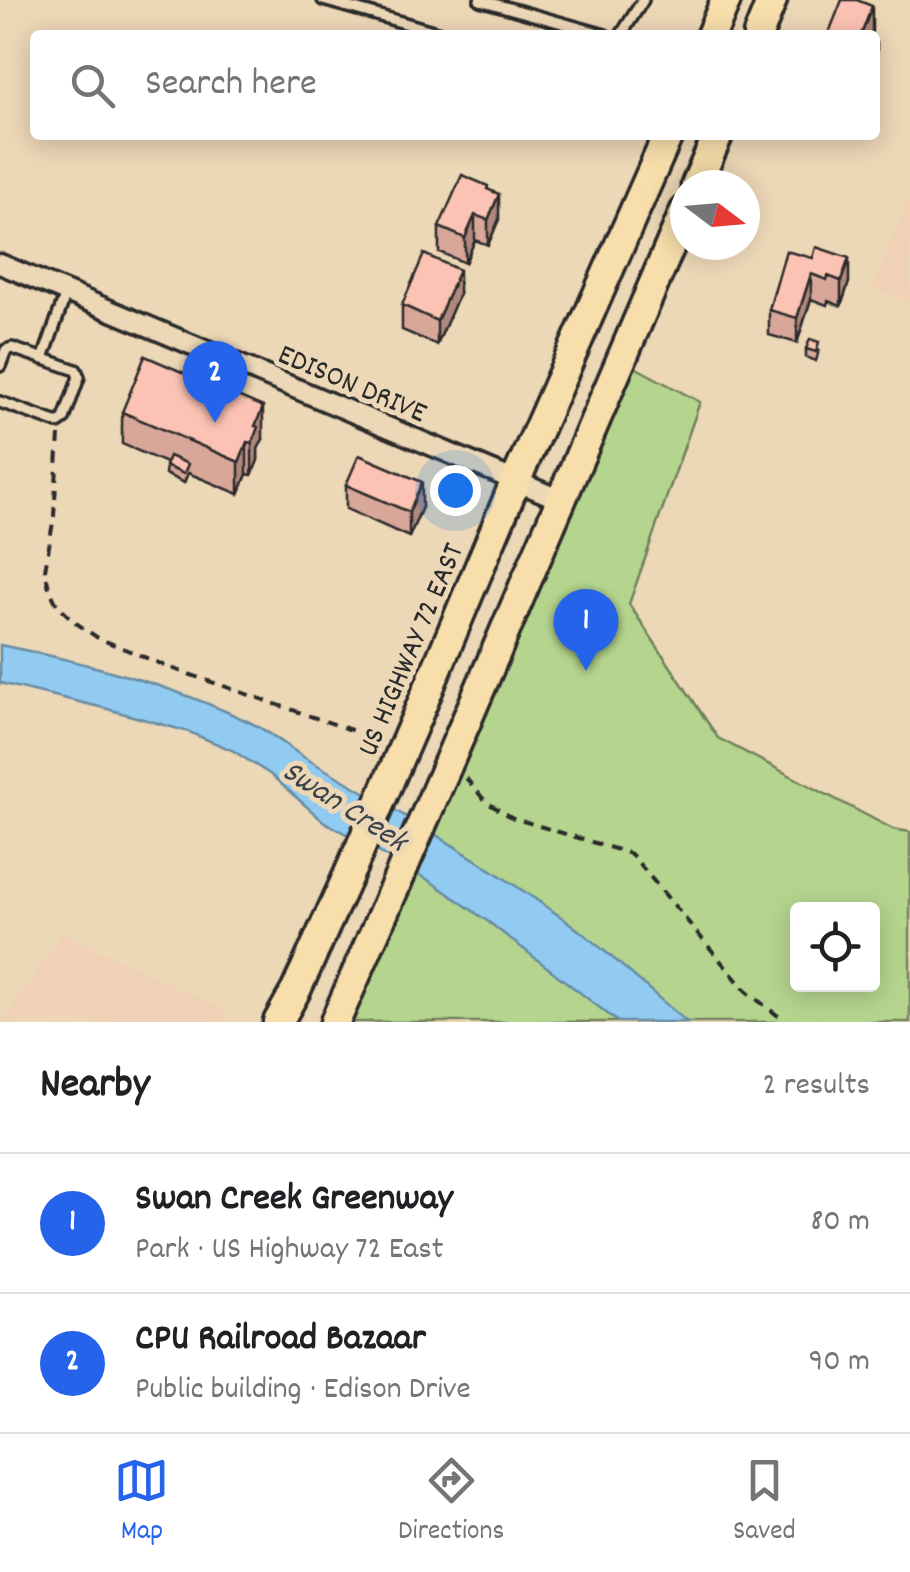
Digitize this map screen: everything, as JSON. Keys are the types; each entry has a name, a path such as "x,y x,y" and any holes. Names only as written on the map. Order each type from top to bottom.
{"highway":[{"path":"713,30 726,0"},
{"path":"760,30 772,0"},
{"name":"US HIGHWAY 72 EAST","path":"278,1022 352,868 666,140"},
{"path":"703,170 716,140"},
{"path":"336,1022 670,245"}],"street":[{"name":"EDISON DRIVE","path":"0,264 562,500"}],"lane":[{"path":"323,0 429,30"},
{"path":"480,0 587,30"},
{"path":"624,30 643,0"},
{"path":"43,359 67,290"},
{"path":"0,366 6,350 12,348 76,370 78,377 64,419 58,422 0,402"}],"path":[{"path":"58,422 54,516 46,570 49,588 58,604 76,623 98,638 171,668 393,744"},
{"path":"455,772 467,779 486,802 513,818 630,854 746,991 786,1022"}],"shaded area":[{"path":"910,197 910,302 873,287"},
{"path":"62,933 228,1012 221,1022 3,1022"}],"green space":[{"path":"631,365 700,402 629,604 718,738 893,829 910,832 910,1022 347,1022"}],"water":[{"name":"Swan Creek","path":"0,645 157,685 270,733 533,897 596,943 687,1022 618,1022 486,920 430,881 323,821 271,775 232,750 189,732 0,683"}],"building":[{"path":"842,0 872,6 863,30 830,30"},
{"path":"462,175 499,194 488,220 475,215 465,238 439,227"},
{"path":"816,247 849,258 841,281 811,274 797,318 769,310 786,251 813,258"},
{"path":"424,254 459,270 437,321 402,305"},
{"path":"810,339 819,342 816,352 806,349"},
{"path":"145,356 263,407 252,443 247,442 239,462 122,412"},
{"path":"359,455 422,482 409,512 346,485"},
{"path":"169,456 188,464 184,474 165,466"}],"place":[{"name":"CPU Railroad Bazaar","path":"215,423"},
{"name":"Swan Creek Greenway","path":"586,671"}]}
